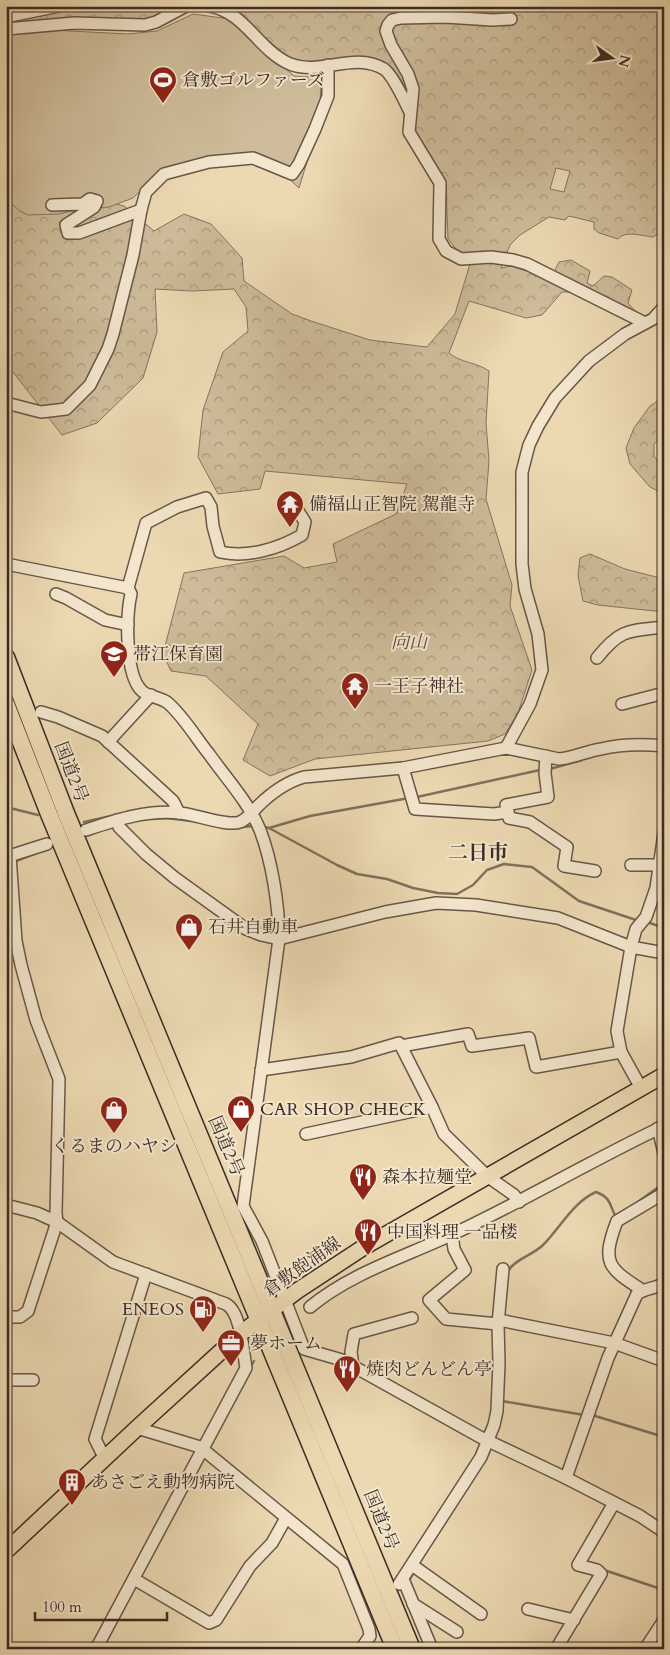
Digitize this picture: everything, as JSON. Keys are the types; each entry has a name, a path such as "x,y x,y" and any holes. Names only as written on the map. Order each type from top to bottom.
{"highway":[{"name":"国道2号","path":"6,656 66,813 279,1305 412,1649"},
{"name":"国道2号","path":"6,704 53,823 395,1649"}],"main road":[{"name":"倉敷飽浦線","path":"6,1551 240,1334 279,1305 364,1246 664,1075"}],"street":[{"path":"6,15 10,16 59,6"},
{"path":"6,28 74,23 145,25 156,22 186,6"},
{"path":"210,6 225,10 236,18 266,48 290,64 303,67 322,67 348,62 369,63 386,70 410,112"},
{"path":"511,19 401,18 392,20 388,24 386,31 391,45 408,74 413,89 409,132 440,183 440,239 446,251 461,259 491,258 513,260 527,264 645,323"},
{"path":"6,403 41,412 66,409 90,385 108,349 113,334 133,255 146,192 164,174 209,162 253,158 292,174 299,164 328,96 328,65"},
{"path":"52,205 83,204 90,199 97,201 94,207 66,226 68,233 79,233 141,210"},
{"path":"506,748 530,704 542,670 538,634 524,589 522,564 522,472 529,445 555,398 589,361 625,334 653,319 663,309"},
{"path":"298,512 305,522 302,535 292,541 269,549 233,555 220,552 213,526 211,507 206,498 176,507 146,523 128,588 131,594 128,607 129,654 132,672 141,691 168,702 251,814 260,830 277,899 279,939 243,1206 262,1241 279,1305 304,1349 353,1366 489,1441 640,1516 664,1532"},
{"path":"6,564 128,588"},
{"path":"56,594 105,620 128,625"},
{"path":"597,658 610,642 619,636 637,630 664,627"},
{"path":"622,704 664,693"},
{"path":"108,742 151,695"},
{"path":"41,712 58,717 102,736 173,802 179,813"},
{"path":"86,830 117,820 156,813 179,813 234,823 240,822 276,791 294,780 304,777 403,768 506,748 559,759 617,746 641,744 664,746"},
{"path":"546,756 545,773 548,797 506,805 509,818 530,822 567,847 564,866 595,871"},
{"path":"403,768 415,809 494,814 508,812"},
{"path":"117,820 119,826 146,854 175,878 246,929 261,935 279,939 385,912 436,903 476,905 558,918 631,947 664,953"},
{"path":"641,1088 621,1052 616,1031 636,929 646,917 660,889 658,865 664,833"},
{"path":"6,1317 20,1317 28,1311 57,1222 58,1079 36,1020 21,965 16,941 8,856 47,844"},
{"path":"631,865 658,865"},
{"path":"401,1046 468,1034 472,1046 529,1038 536,1067 621,1052"},
{"path":"261,1070 350,1057 399,1043 444,1134 487,1176 516,1199"},
{"path":"306,1134 432,1107"},
{"path":"310,1307 338,1287 362,1274 452,1235 516,1199 661,1127 664,1153"},
{"path":"642,1290 617,1274 612,1268 608,1253 617,1221 664,1193"},
{"path":"6,1205 37,1213 57,1222 113,1262 231,1306 237,1317 246,1368 205,1452 136,1581 96,1649"},
{"path":"452,1235 454,1249 465,1270 429,1300 446,1319 499,1322 614,1343 664,1361"},
{"path":"432,1649 404,1584 489,1441 497,1411 499,1322 504,1269"},
{"path":"105,1459 95,1439 146,1274"},
{"path":"566,1478 614,1343 637,1294 642,1290 656,1288 664,1283"},
{"path":"353,1366 350,1352 354,1334 412,1318"},
{"path":"6,1380 33,1380"},
{"path":"137,1428 197,1445 343,1564 370,1627 370,1636 361,1649"},
{"path":"556,1649 571,1619 600,1574 598,1571 578,1566 614,1503"},
{"path":"136,1581 209,1623 216,1620 250,1566 272,1543 286,1518"},
{"path":"415,1568 482,1614"},
{"path":"414,1604 457,1632"},
{"path":"528,1609 571,1619"},
{"path":"645,1649 664,1620"}],"green space":[{"path":"6,6 182,6 155,19 6,25 6,22 13,19 6,14"},
{"name":"向山","path":"221,6 664,6 664,232 662,231 653,237 629,234 618,239 599,233 594,229 594,222 569,216 565,220 549,217 520,235 510,245 501,268 511,266 540,275 554,272 559,262 571,260 590,271 587,283 593,286 604,276 612,277 632,290 628,303 637,313 637,317 571,292 562,292 542,315 526,318 469,301 449,353 458,359 489,371 486,423 489,461 486,499 512,585 510,606 532,670 518,713 505,734 488,741 315,759 270,776 243,760 258,724 206,676 171,671 163,654 184,573 284,556 304,568 337,562 333,544 396,514 407,484 265,471 260,489 218,494 198,457 203,410 223,352 248,331 246,307 234,289 192,291 155,289 157,332 143,378 97,423 62,435 6,363 6,196 107,202 124,206 154,231 184,214 211,224 242,258 244,281 292,314 370,340 427,347 455,314 472,257 457,250 448,239 446,185 413,131 389,69 307,62 288,57 242,18","holes":["556,168 570,171 564,192 550,189"]},
{"name":"倉敷ゴルファーズ","path":"193,14 230,19 294,76 314,77 321,84 319,123 299,188 271,162 255,155 163,168 133,198 109,207 79,209 59,214 28,215 6,199 6,34 11,35 33,29 128,34 157,31"},
{"path":"664,397 664,435 654,444 654,456 664,470 664,494 650,487 630,464 626,448 634,428 650,406"},
{"path":"590,554 625,569 664,579 664,612 598,605 583,601 578,576 580,558"}],"waterway":[{"path":"550,769 582,760"},
{"path":"417,797 540,770"},
{"path":"269,828 310,816 409,798"},
{"path":"6,807 38,815"},
{"path":"84,822 111,816"},
{"path":"152,819 166,818 192,821"},
{"path":"242,827 253,826"},
{"path":"264,827 357,874 387,879 413,888 438,893 457,894 473,885 487,870 504,864 532,867 579,901 636,920"},
{"path":"89,835 96,832"},
{"path":"16,861 37,853"},
{"path":"647,922 664,928"},
{"path":"518,1195 588,1158"},
{"path":"631,1207 664,1183"},
{"path":"508,1271 515,1263 543,1245 580,1202 588,1196 596,1192 608,1199 616,1217"},
{"path":"250,1368 254,1361"},
{"path":"502,1399 502,1401 584,1415"},
{"path":"592,1415 664,1437"},
{"path":"604,1570 664,1590"},
{"path":"408,1582 414,1572"}],"place":[{"name":"倉敷ゴルファーズ","path":"163,104"},
{"name":"備福山正智院 駕龍寺","path":"290,528"},
{"name":"帯江保育園","path":"114,678"},
{"name":"一王子神社","path":"355,710"},
{"name":"石井自動車","path":"189,951"},
{"name":"CAR SHOP CHECK","path":"241,1133"},
{"name":"くるまのハヤシ","path":"114,1134"},
{"name":"森本拉麺堂","path":"363,1201"},
{"name":"中国料理 一品楼","path":"368,1256"},
{"name":"ENEOS","path":"203,1333"},
{"name":"夢ホーム","path":"231,1367"},
{"name":"焼肉どんどん亭","path":"347,1393"},
{"name":"あさごえ動物病院","path":"72,1506"}],"district":[{"name":"二日市","path":"478,852"}]}
